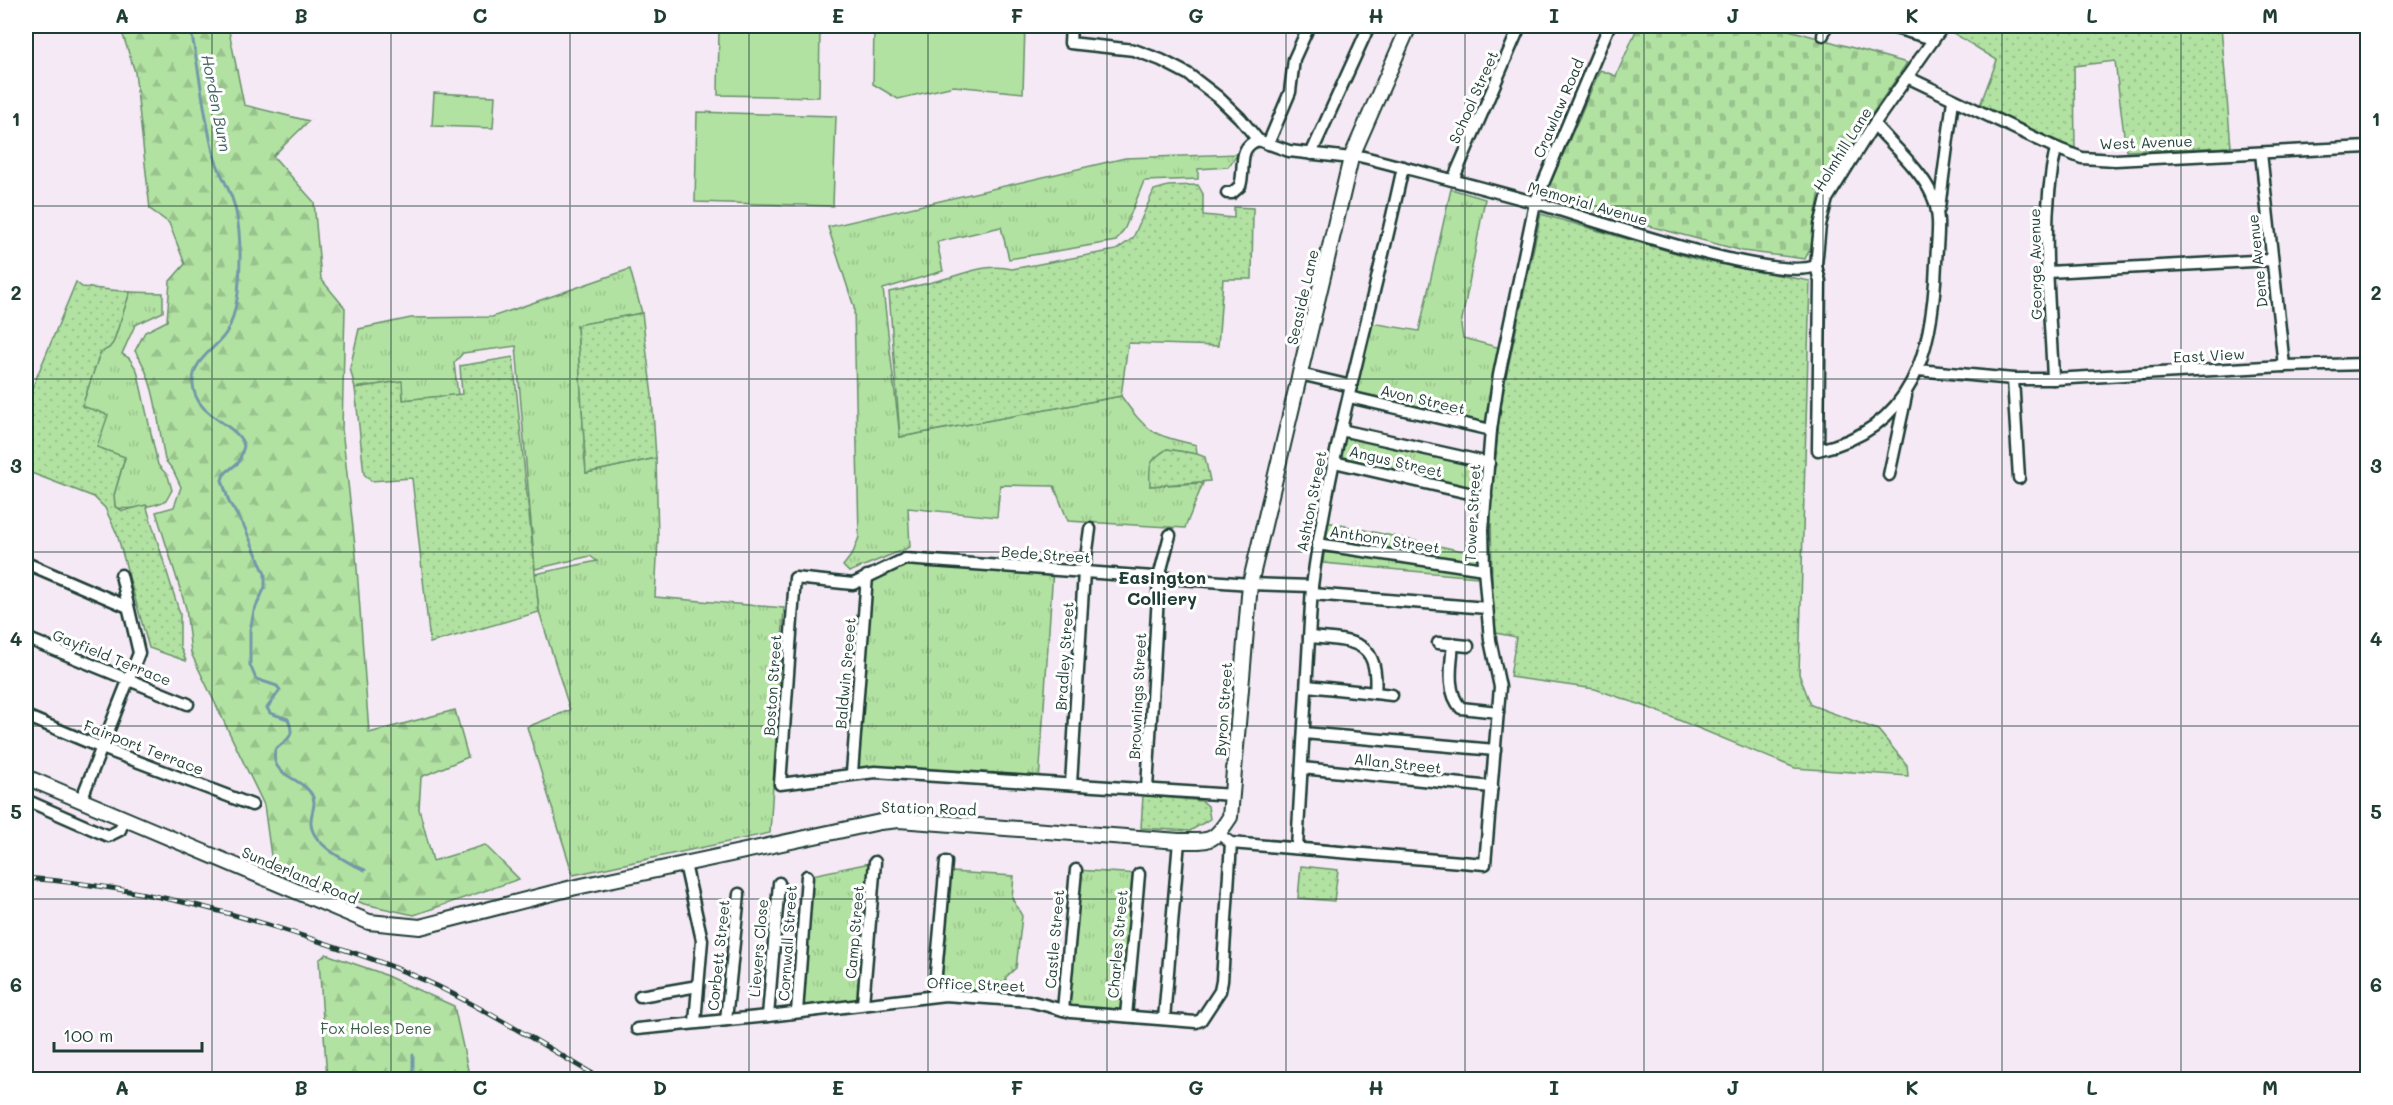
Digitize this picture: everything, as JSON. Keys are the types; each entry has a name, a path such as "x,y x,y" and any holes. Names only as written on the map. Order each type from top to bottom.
{"main road":[{"name":"Seaside Lane","path":"1250,584 1352,156 1409,26"},
{"name":"Byron Street","path":"1219,834 1230,817 1233,795 1250,584"},
{"name":"Sunderland Road","path":"26,777 369,922 420,927 572,888"},
{"name":"Station Road","path":"572,888 860,825 899,820 1179,841 1209,841 1219,834"}],"street":[{"path":"1071,26 1070,43 1134,50 1188,74 1225,104 1263,142"},
{"path":"1263,142 1290,92 1294,59 1309,26"},
{"path":"1311,154 1369,26"},
{"name":"School Street","path":"1453,180 1520,26"},
{"name":"Crawlaw Road","path":"1534,202 1609,26"},
{"path":"1888,26 1933,39"},
{"name":"Holmhill Lane","path":"1907,393 1891,413 1864,433 1843,444 1818,450 1820,281 1816,266 1820,225 1827,199 1874,124 1943,26"},
{"name":"West Avenue","path":"1907,77 2056,148 2082,158 2115,160 2367,147"},
{"path":"1889,476 1907,393 1918,370 1928,333 1936,280 1938,215 1953,100"},
{"path":"1874,124 1926,183 1933,196 1938,215"},
{"path":"1227,193 1232,193 1240,186 1244,150 1249,144 1263,142"},
{"name":"Memorial Avenue","path":"1263,142 1311,154 1352,156 1453,180 1681,246 1742,261 1805,270 1816,266"},
{"name":"George Avenue","path":"2053,379 2047,221 2051,171 2056,148"},
{"name":"Dene Avenue","path":"2262,153 2284,366"},
{"name":"Ashton Street","path":"1297,848 1312,590 1317,544 1341,430 1403,168"},
{"name":"Tower Street","path":"1297,848 1485,864 1500,687 1490,640 1483,529 1491,430 1499,375 1534,202"},
{"path":"2048,273 2272,260"},
{"name":"East View","path":"1918,370 2013,379 2053,379 2284,366 2367,364"},
{"name":"Avon Street","path":"1300,374 1350,392 1491,430"},
{"path":"2013,379 2019,477"},
{"path":"1341,430 1489,463"},
{"name":"Angus Street","path":"1334,462 1486,497"},
{"name":"Bradley Street","path":"1071,784 1084,572 1090,529"},
{"name":"Brownings Street","path":"1147,789 1159,577 1170,535"},
{"name":"Anthony Street","path":"1317,544 1484,569"},
{"name":"Bede Street","path":"794,589 795,578 853,584 905,558 1250,584 1487,608"},
{"path":"26,563 128,607"},
{"path":"81,800 139,653 121,575"},
{"name":"Baldwin Sreeet","path":"852,773 867,576"},
{"name":"Boston Street","path":"794,589 780,784 852,773"},
{"path":"1309,637 1348,640 1360,644 1369,652 1375,667 1375,693"},
{"name":"Gayfield Terrace","path":"26,638 188,704"},
{"path":"1438,643 1468,646"},
{"path":"1453,644 1450,674 1454,701 1461,708 1498,712"},
{"path":"1307,686 1392,695"},
{"name":"Fairport Terrace","path":"26,716 252,806"},
{"path":"1304,733 1495,750"},
{"name":"Allan Street","path":"1302,768 1492,787"},
{"path":"852,773 893,773 1233,795"},
{"path":"26,800 108,836 120,830 125,818"},
{"path":"1219,834 1231,843 1297,848"},
{"path":"1164,1019 1179,841"},
{"name":"Office Street","path":"637,1029 768,1016 934,995 1029,1000 1063,1010 1196,1022 1201,1020 1220,992 1231,843"},
{"path":"934,995 946,861"},
{"name":"Camp Street","path":"862,1004 875,862"},
{"path":"685,864 702,940 695,1022"},
{"name":"Castle Street","path":"1063,1010 1076,870"},
{"name":"Charles Street","path":"1126,1016 1139,874"},
{"name":"Cornwall Street","path":"796,1012 807,876"},
{"name":"Lievers Close","path":"768,1016 779,883"},
{"name":"Corbett Street","path":"726,1020 739,894"},
{"path":"640,996 698,986"}],"green space":[{"path":"120,26 233,26 229,31 244,105 309,121 273,156 314,202 321,279 345,308 342,429 356,555 369,733 455,710 468,757 421,777 419,809 433,861 485,845 519,879 414,915 364,904 272,863 264,805 191,653 186,608 156,512 174,507 181,487 165,460 152,389 135,351 145,332 167,321 170,281 185,264 169,223 150,209 135,72"},
{"path":"719,26 820,26 819,97 718,95"},
{"path":"874,26 1025,26 1023,93 954,86 898,99 873,84"},
{"path":"1638,26 1775,26 1907,63 1820,190 1811,247 1805,259 1743,251 1544,198 1600,70 1616,76"},
{"path":"1953,26 2221,26 2231,147 2126,151 2115,61 2074,66 2075,149 1980,105 1997,60 1950,31"},
{"path":"434,93 495,96 493,128 432,126"},
{"path":"697,112 836,116 833,206 695,202"},
{"path":"1238,154 1228,167 1198,169 1198,179 1144,181 1125,228 1116,241 1009,259 1001,227 937,242 943,271 883,289 900,437 1121,396 1138,418 1152,431 1196,445 1197,454 1167,449 1150,486 1203,483 1185,528 1068,521 1054,486 1000,485 997,517 908,508 910,547 849,572 843,566 853,553 859,537 854,307 828,227 1125,158"},
{"path":"1198,185 1203,194 1203,215 1234,218 1234,207 1253,208 1252,279 1223,279 1218,346 1128,343 1121,396 900,437 889,292 977,270 994,267 1012,269 1116,250 1133,238 1154,190 1168,186"},
{"path":"1451,189 1485,199 1461,325 1463,338 1504,349 1491,430 1349,397 1366,322 1419,331"},
{"path":"1541,214 1699,260 1810,281 1799,674 1811,705 1878,730 1907,765 1908,776 1795,768 1647,707 1595,689 1510,677 1516,637 1496,633 1492,596 1491,505 1501,400"},
{"path":"630,269 642,313 577,325 586,473 656,458 658,539 655,597 784,608 770,833 573,875 527,727 570,710 539,611 535,574 597,561 590,556 535,569 516,346 463,353 454,363 458,395 403,400 401,381 355,388 350,368 359,329 411,318 492,317"},
{"path":"76,282 82,287 130,292 113,343 100,353 82,406 108,415 97,447 125,457 114,495 115,507 123,511 146,505 180,614 180,646 186,661 149,648 117,534 105,508 94,497 26,471 26,403"},
{"path":"130,292 163,293 163,312 135,325 122,354 129,358 137,370 158,465 168,476 172,490 163,502 150,506 120,508 115,507 114,495 125,458 97,447 82,406 100,352 109,348 113,343"},
{"path":"642,313 652,396 656,458 586,473 577,325"},
{"path":"513,357 539,612 430,643 412,478 371,481 364,474 355,388 402,381 403,400 462,394 460,366"},
{"path":"1341,430 1489,463 1486,497 1334,462"},
{"path":"1167,449 1205,457 1210,481 1150,486 1151,464"},
{"path":"1327,522 1477,554 1477,577 1323,563"},
{"path":"905,559 1053,569 1039,782 852,773 867,576"},
{"path":"1143,795 1202,801 1208,806 1210,819 1190,831 1141,828"},
{"path":"875,862 863,1004 797,1012 807,876"},
{"path":"1301,866 1338,870 1334,901 1298,898"},
{"path":"1076,870 1139,874 1126,1016 1063,1010"},
{"path":"951,872 1014,876 1012,898 1022,916 1016,968 1006,977 1004,999 941,995"},
{"name":"Fox Holes Dene","path":"326,954 378,972 454,1006 470,1079 327,1079 319,960"}],"waterway":[{"name":"Horden Burn","path":"190,26 213,152 232,198 238,220 240,258 238,293 231,324 226,333 200,362 193,376 193,385 201,405 234,431 244,446 239,462 224,474 222,480 229,502 245,528 265,574 265,587 254,611 250,630 250,665 256,679 277,686 280,690 267,708 270,713 288,719 291,734 275,750 275,759 286,775 305,787 313,796 311,819 313,831 332,852 365,870"},
{"name":"Horden Burn","path":"413,1055 413,1080"}],"railway":[{"path":"26,878 98,886 205,907 358,954 437,986 603,1080"}],"district":[{"name":"Easington Colliery","path":"1162,587"}]}
